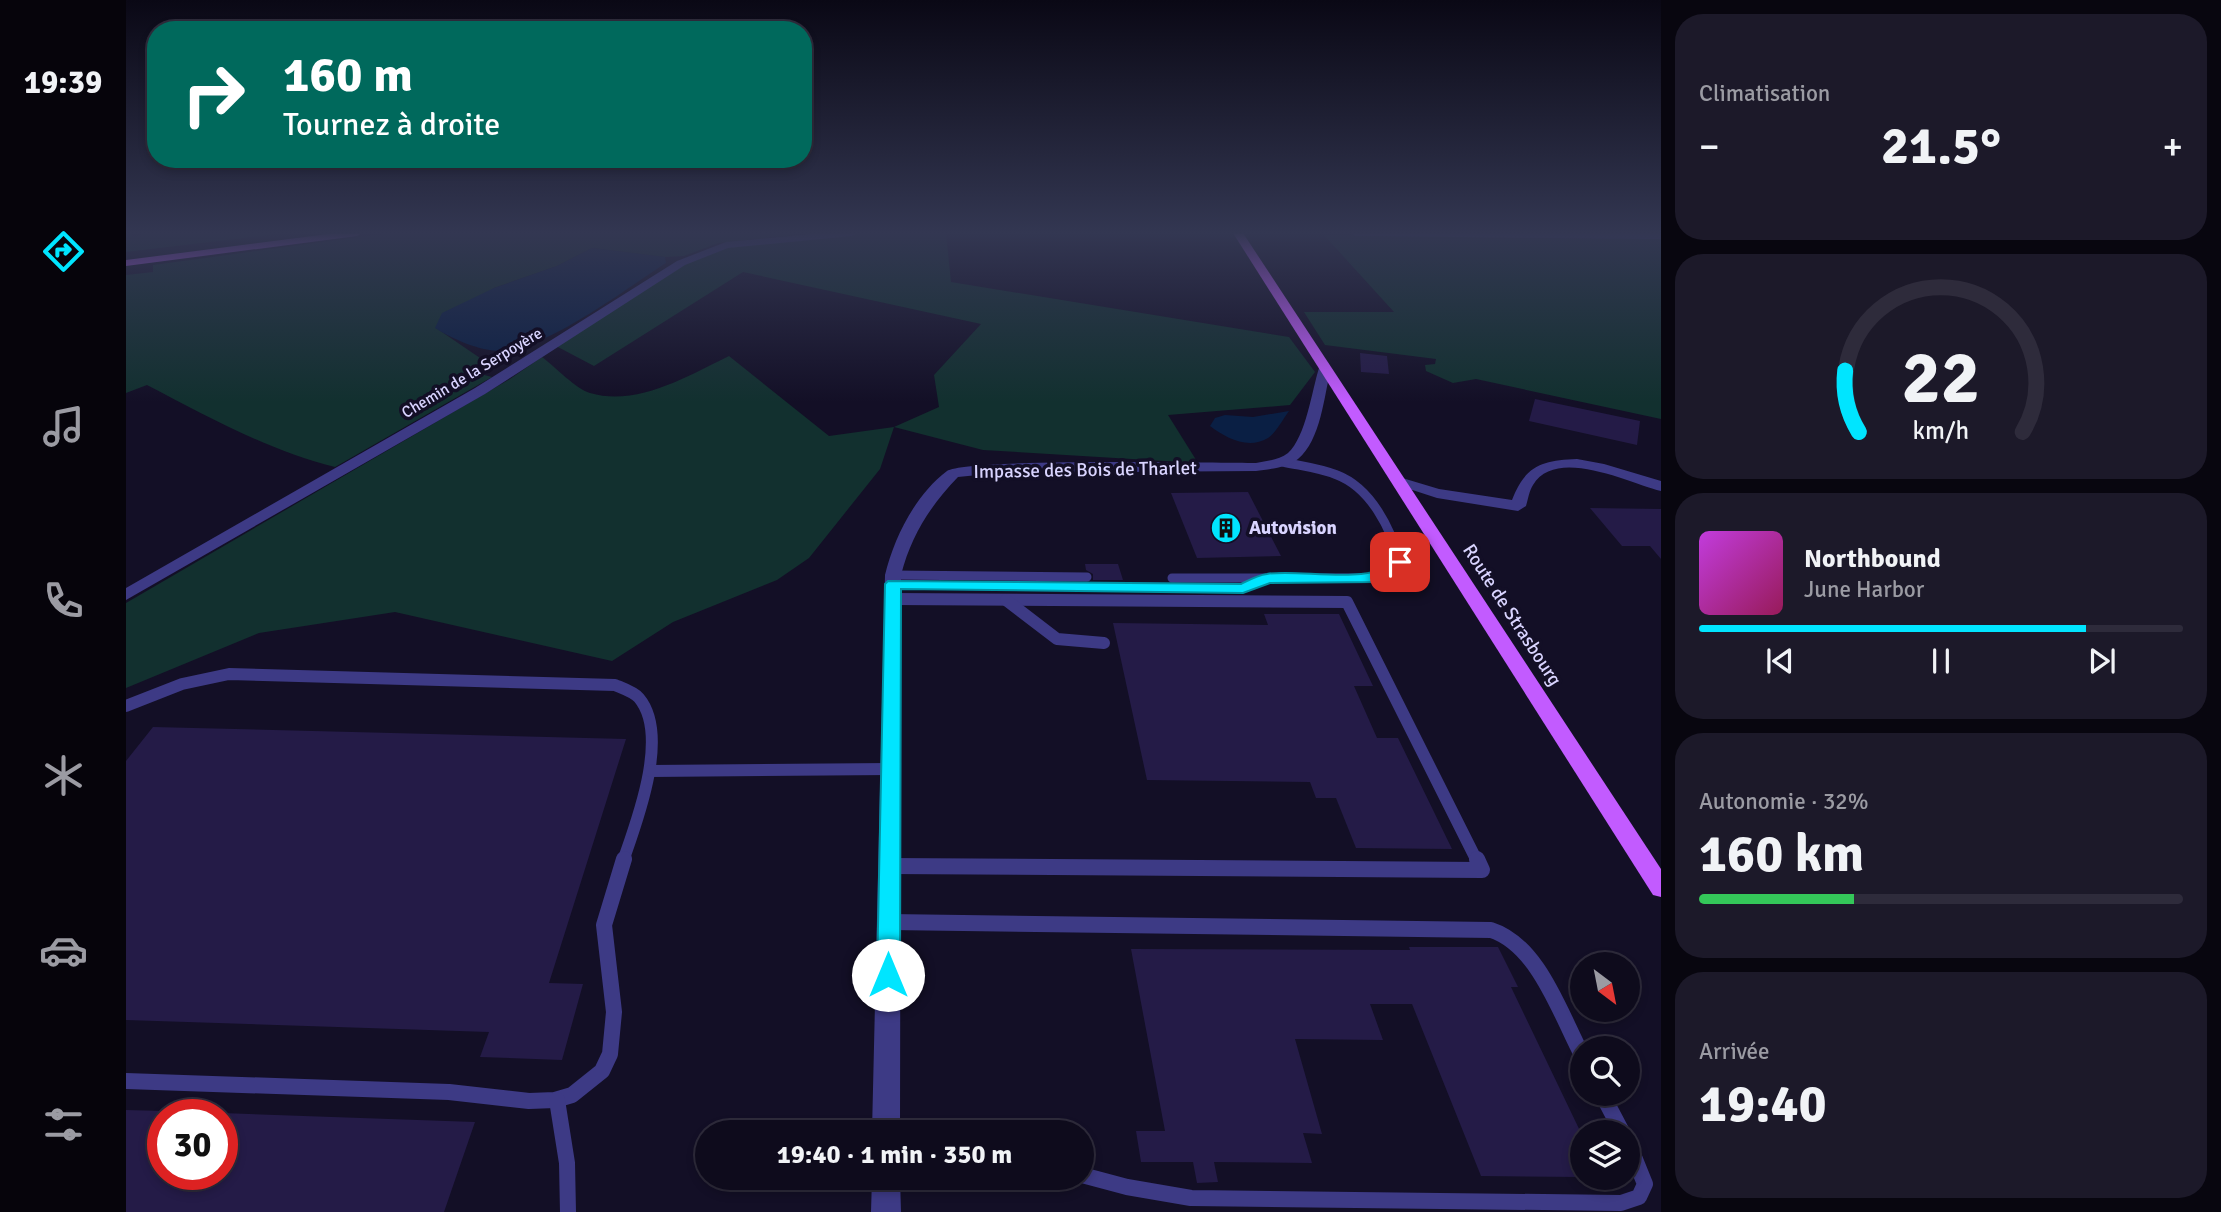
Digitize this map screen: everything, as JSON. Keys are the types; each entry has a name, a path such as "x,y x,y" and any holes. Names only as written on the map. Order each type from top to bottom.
{"main road":[{"name":"Route de Strasbourg","path":"1274,290 1661,888"}],"street":[{"name":"Chemin de la Serpoyère","path":"126,595 480,391 639,290"},
{"path":"1283,462 1293,455 1304,440 1325,368"},
{"name":"Impasse des Bois de Tharlet","path":"886,1120 893,586 898,551 914,518 954,473 998,469 1256,467 1283,462"},
{"path":"1399,481 1437,493 1518,506 1521,489 1527,481 1543,468 1562,462 1589,465 1661,486"},
{"path":"886,1190 886,1212"}],"lane":[{"path":"1172,578 1374,578 1396,569 1400,562 1391,536 1362,488 1334,473 1283,462"},
{"path":"893,586 1087,577"},
{"path":"893,586 1243,588 1268,578"},
{"path":"889,866 1482,870 1347,602 1006,600 893,586"},
{"path":"1006,600 1057,639 1104,643"},
{"path":"126,706 182,684 229,674 615,685 636,693 645,705 653,740 650,771 604,926 613,988 614,1041 604,1067 591,1084 557,1100 511,1098 471,1092 126,1081"},
{"path":"650,771 891,769"},
{"path":"889,922 1491,930 1507,934 1531,957 1572,1036"},
{"path":"557,1100 567,1163 568,1212"},
{"path":"1094,1178 1191,1198 1621,1203 1639,1197 1645,1184 1640,1167"}],"green space":[{"path":"126,290 492,290 436,328 483,360 469,371 492,377 335,467 262,442 147,385 126,393"},
{"path":"644,290 715,290 594,366 556,346"},
{"path":"823,290 997,290 1289,337 1315,372 1290,405 1168,415 1198,463 983,450 894,427 939,407 934,375 981,324"},
{"path":"1374,290 1661,290 1661,419 1476,379 1453,383 1426,371 1425,365 1435,364 1436,359 1325,345 1304,312 1394,312"},
{"path":"729,356 829,436 894,427 880,469 809,558 777,580 673,622 612,661 395,612 259,633 126,688 126,603 510,379 542,357 584,391 608,396 626,396 662,387"}],"water":[{"path":"491,290 626,290 563,329 519,348 501,351 475,347 435,328 442,313"},
{"path":"1289,411 1274,433 1253,443 1238,441 1210,426 1215,418 1225,415 1253,417"}],"building":[{"path":"1360,353 1387,356 1389,374 1361,372"},
{"path":"1535,399 1640,421 1637,445 1529,421"},
{"name":"Autovision","path":"1248,492 1281,556 1197,558 1171,493"},
{"path":"1590,508 1661,509 1661,559 1650,546 1622,546"},
{"path":"1085,564 1118,564 1123,580 1093,580 1093,574 1086,570"},
{"path":"1264,614 1339,614 1373,686 1354,686 1377,738 1398,738 1452,849 1356,848 1336,798 1316,798 1310,782 1147,780 1113,623 1268,625"},
{"path":"153,727 626,739 549,983 583,984 562,1060 480,1057 489,1032 126,1020 126,761"},
{"path":"1409,947 1498,947 1518,987 1511,987 1575,1120 1570,1120 1570,1177 1481,1176 1412,1004 1370,1004 1383,1040 1295,1039 1322,1134 1303,1133 1312,1163 1214,1162 1218,1182 1197,1183 1193,1162 1141,1162 1136,1131 1165,1131 1131,949 1410,950"},
{"path":"126,1110 147,1111 147,1190 238,1190 238,1114 475,1122 444,1212 126,1212"}],"place":[{"name":"Autovision","path":"1226,528"}],"route":[{"path":"888,975 893,584 1243,588 1268,578 1374,578 1388,574 1396,569 1400,562"}]}
